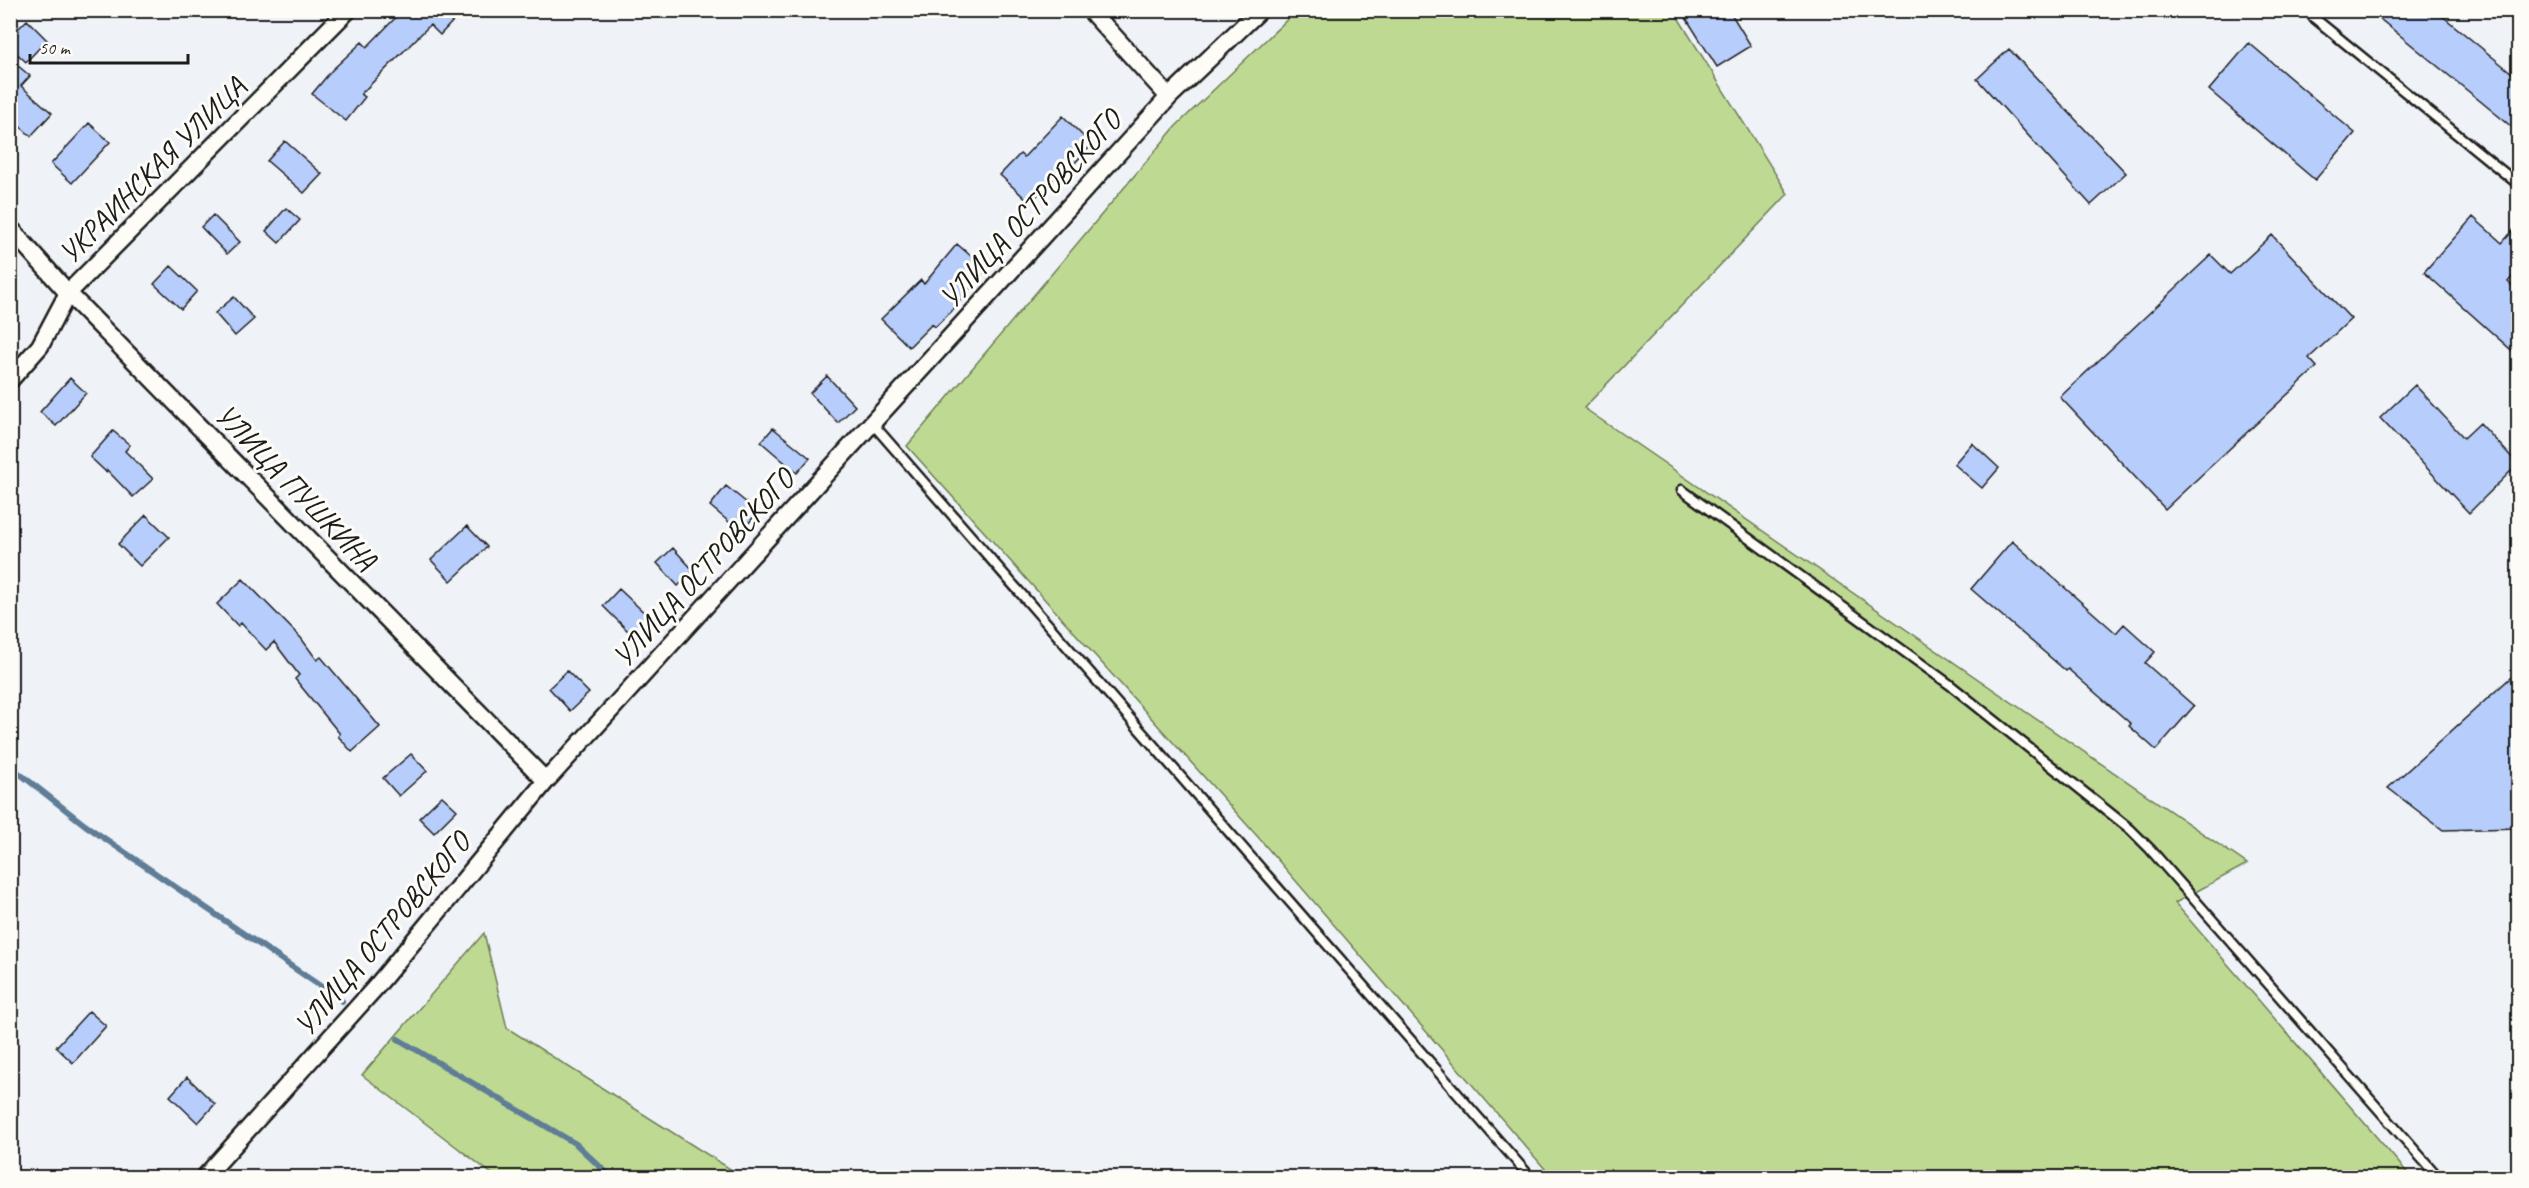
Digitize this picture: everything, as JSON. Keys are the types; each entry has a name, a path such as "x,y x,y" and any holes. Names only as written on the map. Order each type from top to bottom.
{"street":[{"name":"УКРАИНСКАЯ УЛИЦА","path":"10,380 40,346 68,293 348,10"},
{"path":"1090,10 1169,97"},
{"name":"УЛИЦА ОСТРОВСКОГО","path":"204,1178 375,988 546,781 1169,97 1260,10"},
{"name":"УЛИЦА ПУШКИНА","path":"10,228 68,293 546,781"}],"lane":[{"path":"2313,17 2518,184"},
{"path":"872,423 1531,1178"},
{"path":"1682,490 1949,684 2130,830 2162,863 2439,1178"}],"green space":[{"path":"1296,11 1674,11 1788,194 1584,408 2247,864 2175,903 2411,1177 1552,1177 1258,837 907,446 1176,126"},
{"path":"484,933 507,1028 743,1177 496,1177 362,1075"}],"building":[{"path":"403,10 445,10 454,20 440,35 430,25 361,94 365,97 346,121 312,94 332,70 362,42 367,47"},
{"path":"1681,10 1729,10 1751,46 1717,67"},
{"path":"2369,10 2435,10 2518,78 2518,132"},
{"path":"27,20 47,40 26,62 10,47 10,37"},
{"path":"2249,43 2355,133 2315,180 2209,90"},
{"path":"2009,49 2126,173 2091,205 1977,79"},
{"path":"10,59 30,76 21,86 52,113 31,136 10,118"},
{"path":"1063,116 1092,145 1067,171 1064,168 1030,203 1000,175 1020,154 1024,157"},
{"path":"89,123 110,142 72,183 51,164"},
{"path":"285,141 322,174 304,193 267,161"},
{"path":"286,208 300,220 279,243 266,231"},
{"path":"213,215 240,242 227,254 201,227"},
{"path":"2473,217 2502,243 2518,225 2518,270 2508,282 2518,291 2518,356 2424,272"},
{"path":"2272,235 2351,319 2309,358 2317,367 2165,509 2060,397 2211,255 2230,274"},
{"path":"957,244 986,269 951,312 935,327 932,324 909,347 881,319 921,280 924,284"},
{"path":"171,266 197,291 181,309 154,284"},
{"path":"234,297 254,319 235,336 215,313"},
{"path":"827,376 855,406 838,423 810,393"},
{"path":"70,378 86,393 56,426 40,412"},
{"path":"2415,385 2464,438 2480,423 2518,464 2469,513 2380,418"},
{"path":"773,428 810,458 797,473 761,442"},
{"path":"113,431 130,445 125,451 153,479 133,497 107,470 106,472 90,457"},
{"path":"1972,443 1999,468 1982,488 1954,464"},
{"path":"726,486 758,512 741,532 710,506"},
{"path":"146,515 169,537 140,566 118,544"},
{"path":"467,526 487,547 451,581 431,560"},
{"path":"2012,541 2116,633 2124,624 2155,652 2145,663 2194,706 2156,750 2129,726 2131,724 2068,669 2066,671 1971,589"},
{"path":"673,548 694,571 678,586 657,563"},
{"path":"243,579 301,638 317,660 321,657 380,727 352,752 295,679 299,675 274,642 266,650 241,623 238,626 217,604"},
{"path":"619,589 650,618 633,636 603,606"},
{"path":"567,671 589,693 570,711 549,688"},
{"path":"2518,671 2518,828 2443,830 2388,788"},
{"path":"411,754 427,771 399,796 383,778"},
{"path":"442,796 457,810 434,833 419,818"},
{"path":"89,1011 106,1026 73,1063 56,1047"},
{"path":"187,1077 215,1104 198,1123 170,1096"}],"waterway":[{"path":"10,766 85,825 342,1001"},
{"path":"398,1039 576,1144 612,1178"}]}
